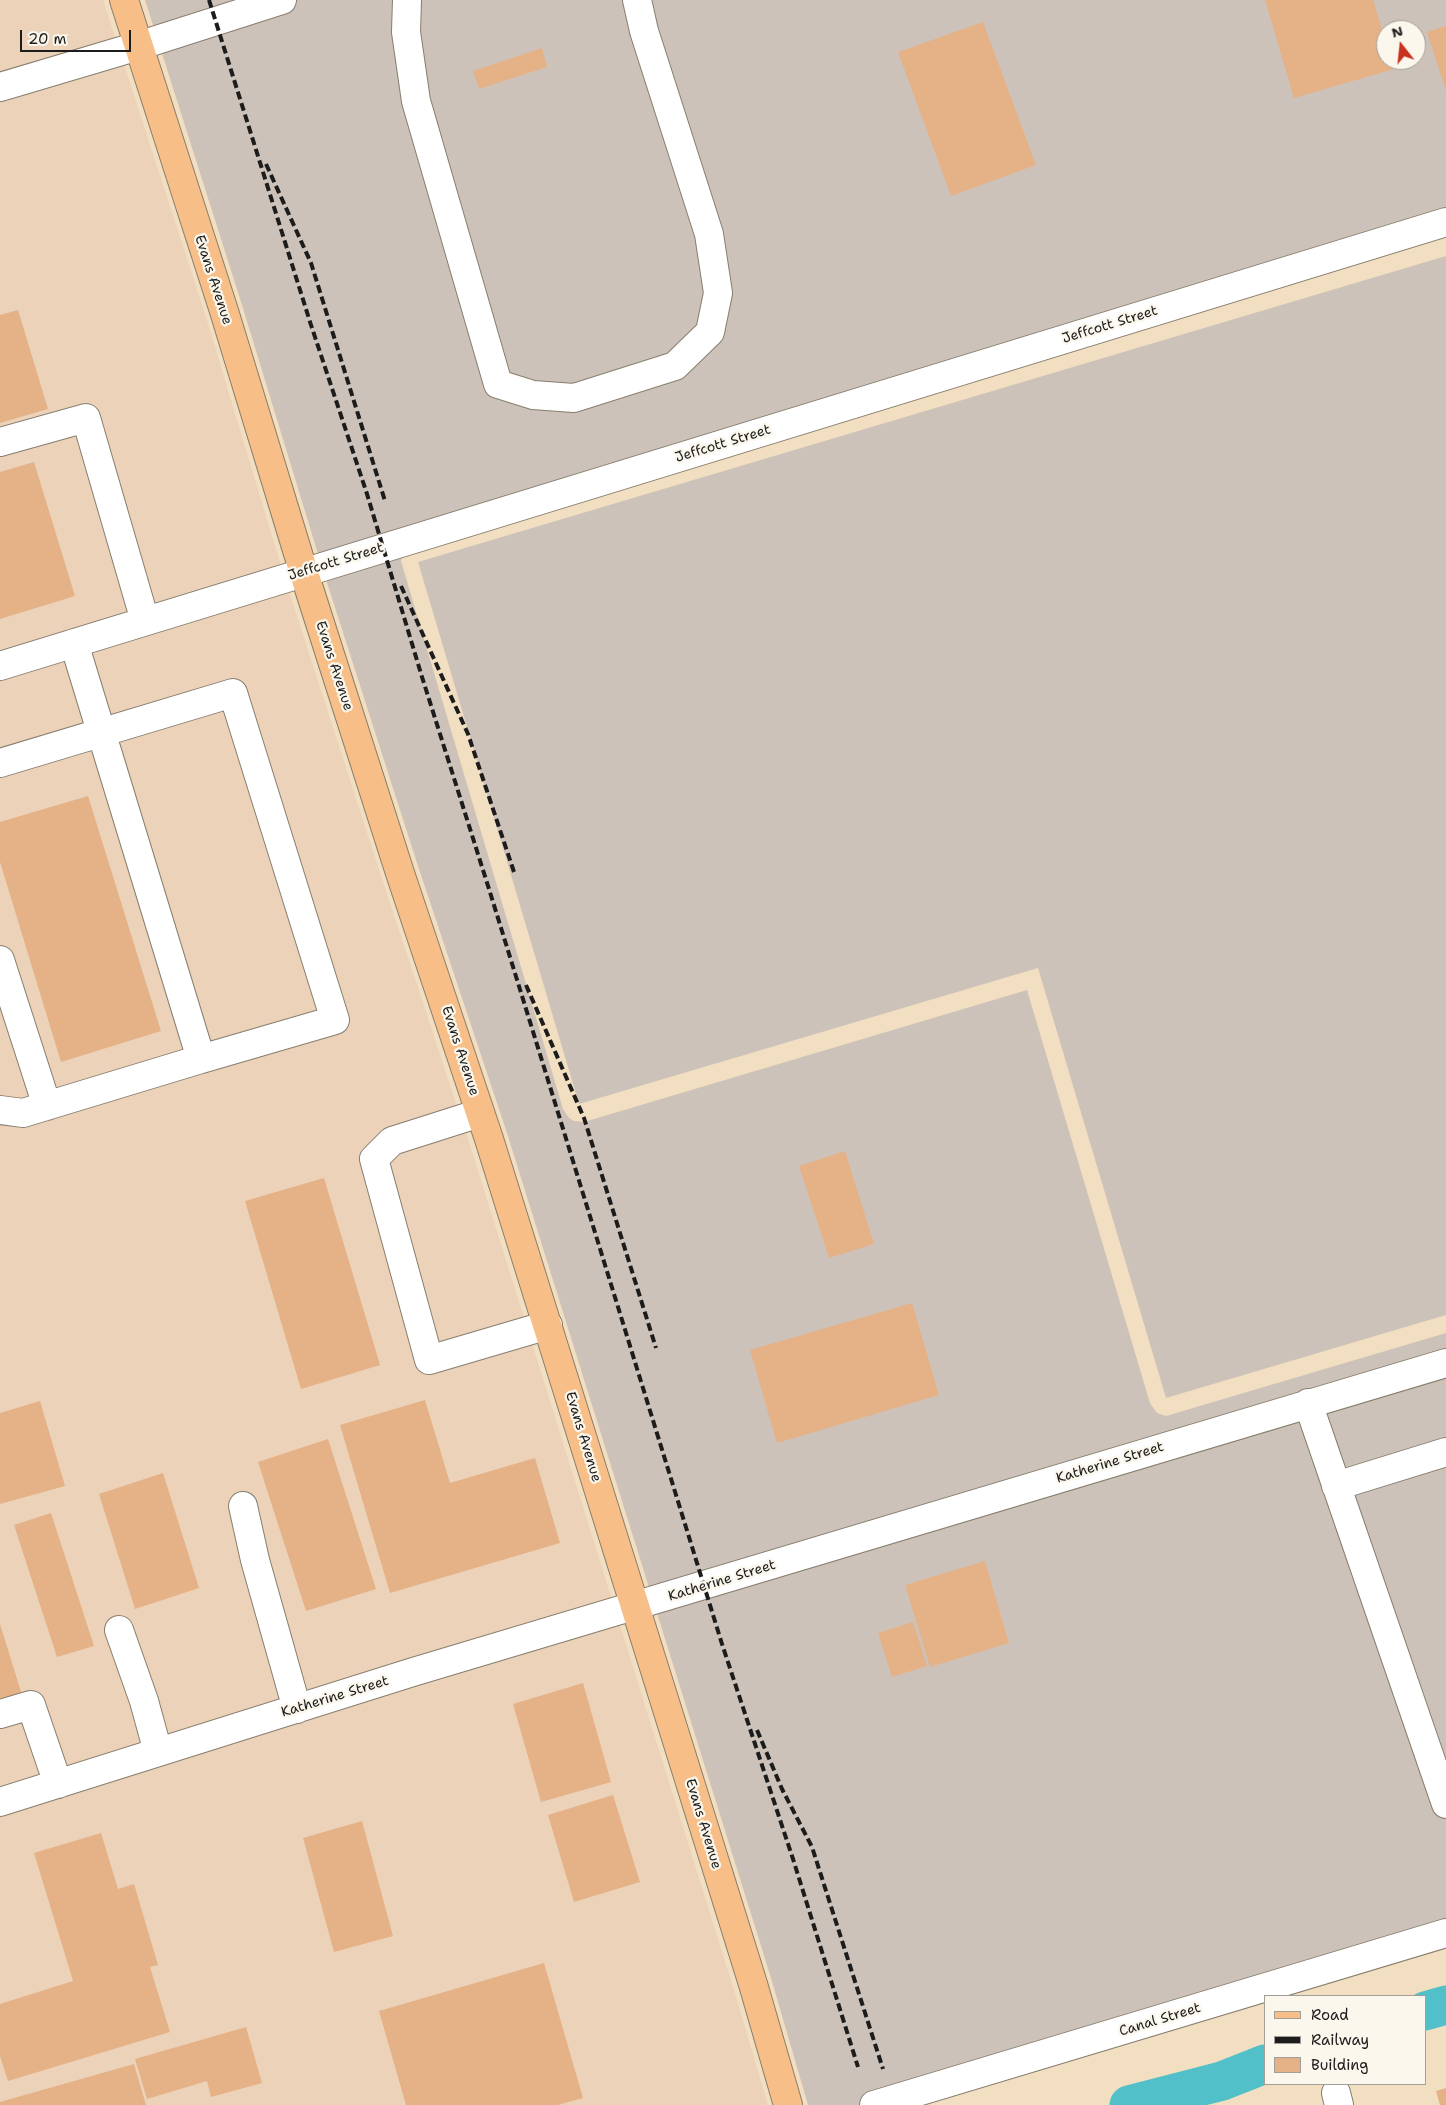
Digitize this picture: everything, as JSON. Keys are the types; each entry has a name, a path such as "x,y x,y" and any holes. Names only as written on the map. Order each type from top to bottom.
{"main road":[{"name":"Evans Avenue","path":"124,0 224,311 304,573 548,1325 750,1975 788,2105"}],"street":[{"path":"0,87 138,46 282,0"},
{"path":"407,0 406,32 416,101 498,384 533,395 574,398 675,366 710,332 718,293 709,234 644,31 637,0"},
{"name":"Jeffcott Street","path":"0,666 1446,222"},
{"path":"0,442 86,418 145,621"},
{"path":"74,643 201,1059"},
{"path":"0,763 233,693 335,1020 23,1113 0,1110"},
{"path":"0,960 47,1106"},
{"path":"480,1114 392,1141 374,1159 429,1360 548,1325"},
{"name":"Katherine Street","path":"0,1802 297,1709 1446,1363"},
{"path":"1308,1403 1446,1804"},
{"path":"1336,1486 1446,1452"},
{"path":"242,1506 255,1560 297,1709"},
{"path":"119,1630 144,1700 158,1752"},
{"path":"0,1714 31,1704 58,1784"},
{"name":"Canal Street","path":"874,2105 1446,1932"}],"shaded area":[{"path":"0,0 103,0 206,317 285,579 470,1145 734,1990 768,2105 0,2105"},
{"path":"145,0 1446,0 1446,237 413,544 404,551 401,561 563,1109 569,1118 574,1121 584,1122 1027,990 1150,1403 1157,1413 1166,1416 1446,1333 1446,1936 897,2105 808,2105 771,1978 507,1133 418,866 322,567 242,305"},
{"path":"1446,256 1446,1315 1166,1398 1038,968 579,1104 418,562"}],"building":[{"path":"1265,0 1373,0 1379,20 1376,20 1376,70 1391,70 1294,98"},
{"path":"983,22 1036,165 951,196 898,52"},
{"path":"1446,26 1446,91 1427,32"},
{"path":"542,48 547,67 479,89 473,71"},
{"path":"18,310 48,409 0,423 0,315"},
{"path":"34,462 75,596 0,619 0,472"},
{"path":"88,796 161,1031 61,1062 0,862 0,822"},
{"path":"845,1151 874,1244 829,1258 799,1166"},
{"path":"324,1178 380,1365 301,1389 245,1201"},
{"path":"912,1303 939,1395 777,1443 750,1350"},
{"path":"425,1400 450,1483 535,1458 560,1543 390,1593 340,1425"},
{"path":"40,1401 65,1486 0,1504 0,1413"},
{"path":"328,1439 376,1589 306,1611 258,1462"},
{"path":"163,1473 199,1588 135,1609 99,1494"},
{"path":"51,1513 94,1646 57,1657 14,1525"},
{"path":"985,1561 1009,1643 930,1667 905,1585"},
{"path":"913,1622 927,1666 892,1677 878,1633"},
{"path":"0,1624 22,1695 0,1701"},
{"path":"583,1683 611,1782 541,1802 513,1704"},
{"path":"613,1795 640,1882 574,1902 548,1815"},
{"path":"362,1821 393,1936 334,1952 303,1838"},
{"path":"101,1833 118,1889 134,1884 158,1965 150,1967 170,2032 8,2081 0,2056 0,2004 73,1981 34,1853"},
{"path":"544,1963 583,2098 558,2105 406,2105 379,2011"},
{"path":"246,2027 262,2083 211,2097 207,2081 147,2099 135,2059"},
{"path":"134,2064 146,2105 0,2105 0,2102"},
{"path":"1446,2088 1446,2105 1440,2105 1436,2091"}],"waterway":[{"path":"1426,2011 1446,2005"},
{"path":"1129,2105 1222,2081 1264,2064"}],"railway":[{"path":"209,0 311,325 367,494 722,1644 793,1859 858,2067"},
{"path":"266,164 311,263 385,501"},
{"path":"401,586 468,734 514,872"},
{"path":"526,985 584,1118 656,1348"},
{"path":"757,1730 782,1789 812,1847 883,2069"}]}
